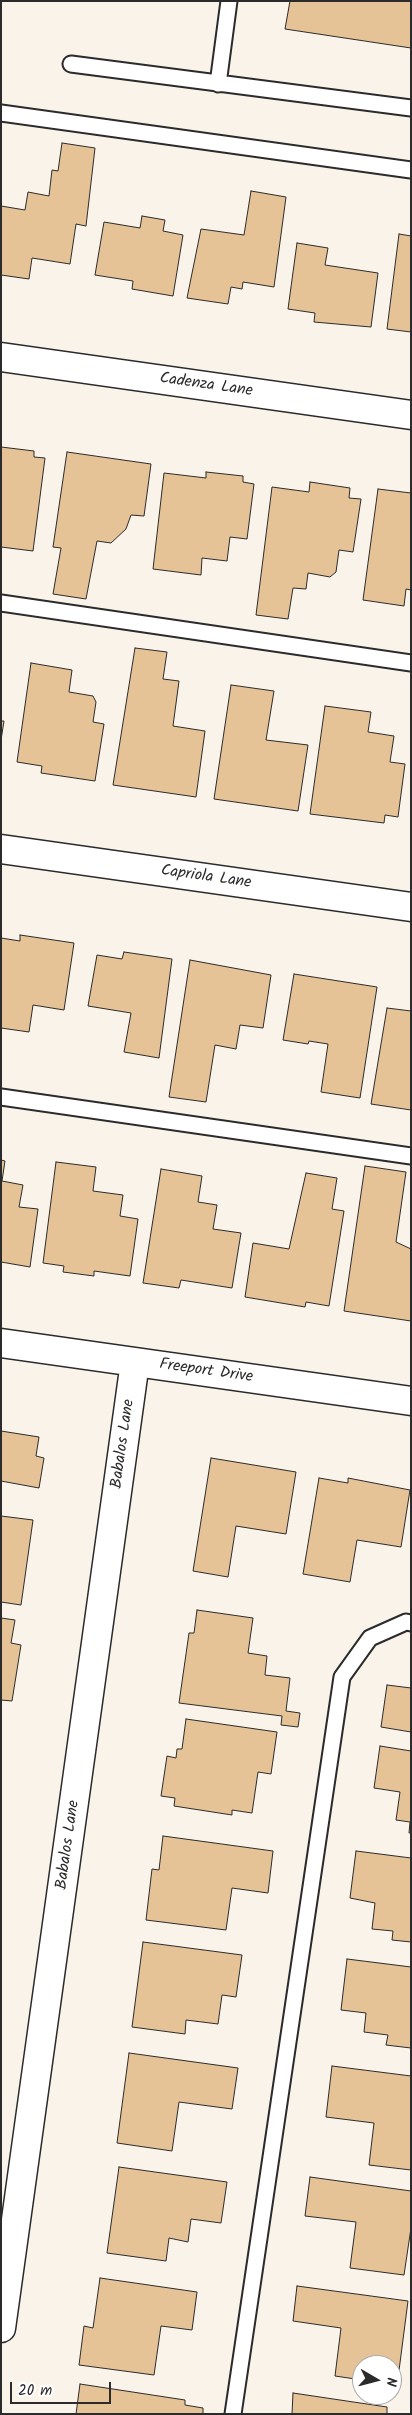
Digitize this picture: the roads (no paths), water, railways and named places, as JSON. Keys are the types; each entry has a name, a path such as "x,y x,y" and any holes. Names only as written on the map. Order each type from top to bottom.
{"street":[{"name":"Cadenza Lane","path":"1,358 411,415"},
{"name":"Capriola Lane","path":"1,849 411,907"},
{"name":"Freeport Drive","path":"1,1343 411,1401"},
{"name":"Babalos Lane","path":"1,2328 135,1362"}],"lane":[{"path":"218,84 229,1"},
{"path":"70,64 411,108"},
{"path":"1,113 411,170"},
{"path":"1,603 411,663"},
{"path":"1,1097 411,1156"},
{"path":"233,2414 342,1677 370,1638 406,1622 411,1623"}]}
